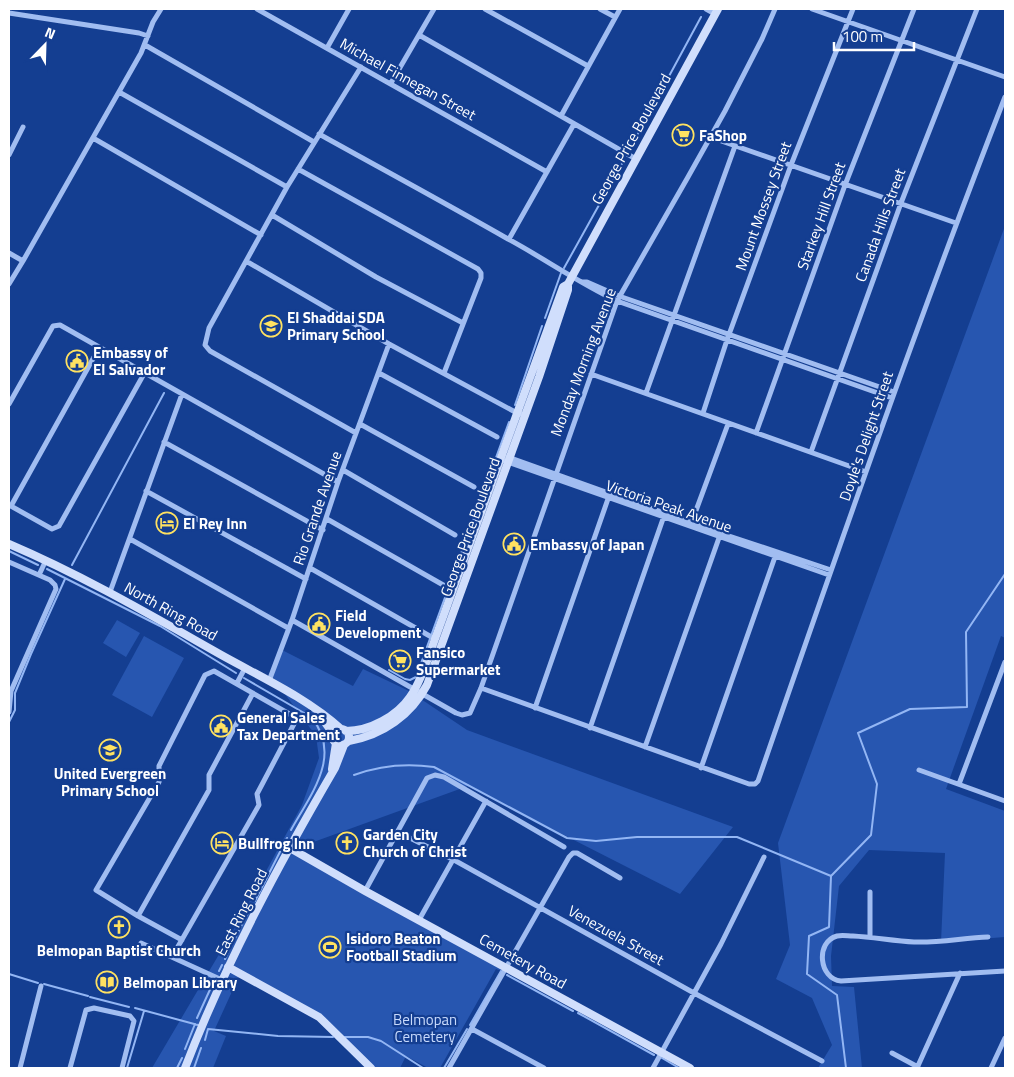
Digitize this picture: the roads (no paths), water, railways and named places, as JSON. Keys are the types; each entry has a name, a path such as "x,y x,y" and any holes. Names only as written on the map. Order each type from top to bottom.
{"main road":[{"name":"George Price Boulevard","path":"346,743 368,736 388,722 419,691 521,414 564,287 568,284 716,11"},
{"name":"North Ring Road","path":"9,544 110,592 269,681 315,709 344,730"},
{"name":"George Price Boulevard","path":"419,691 423,672 435,639 470,555"},
{"name":"North Ring Road","path":"315,709 335,739"},
{"name":"George Price Boulevard","path":"344,730 388,722"},
{"path":"344,730 349,736 332,774 336,731 344,730"},
{"path":"335,739 340,745 346,743"},
{"name":"East Ring Road","path":"185,1068 244,933 332,774"},
{"name":"Cemetery Road","path":"290,848 365,891 690,1068"},
{"path":"228,967 318,1016 371,1068"}],"street":[{"path":"9,284 119,92 145,44 161,9"},
{"name":"Michael Finnegan Street","path":"257,9 547,172"},
{"path":"327,48 349,9"},
{"path":"391,83 434,9"},
{"path":"485,9 588,66"},
{"path":"600,9 615,17"},
{"path":"560,116 620,9"},
{"path":"706,9 716,11"},
{"name":"Monday Morning Avenue","path":"419,691 462,715 470,713 473,709 618,298 710,137 762,39 775,9"},
{"path":"812,9 957,59 1005,78"},
{"name":"Mount Mossey Street","path":"702,413 791,166 852,9"},
{"name":"Starkey Hill Street","path":"756,433 845,185 914,9"},
{"name":"Canada Hills Street","path":"811,452 901,203 977,9"},
{"path":"12,12 148,36"},
{"path":"419,35 636,159"},
{"path":"145,44 314,142"},
{"path":"356,433 210,351 204,345 209,328 287,187 361,66"},
{"path":"119,92 287,187"},
{"name":"Doyle's Delight Street","path":"701,768 749,784 755,784 758,781 893,395 956,223 1005,97"},
{"path":"509,239 574,124"},
{"path":"9,155 24,127"},
{"path":"319,134 509,239 572,275 585,285 728,338 893,395"},
{"path":"710,137 956,223"},
{"path":"93,138 261,235"},
{"path":"646,393 735,146"},
{"path":"298,169 478,269 481,273 481,278 444,373"},
{"path":"272,216 376,277 463,323"},
{"path":"9,253 23,261"},
{"path":"246,261 390,344 521,414"},
{"path":"9,404 53,326 60,325 338,482"},
{"name":"Rio Grande Avenue","path":"269,681 292,620 338,482 390,344"},
{"path":"99,348 10,506 52,529 58,526 145,372"},
{"path":"379,373 497,437"},
{"path":"590,374 866,472"},
{"path":"110,592 182,394"},
{"path":"360,424 474,488"},
{"path":"691,524 728,424"},
{"path":"164,442 323,530"},
{"name":"Victoria Peak Avenue","path":"505,458 664,516 830,572"},
{"path":"343,470 455,535"},
{"path":"146,491 306,579"},
{"path":"535,708 610,496"},
{"path":"590,728 664,516"},
{"path":"327,519 452,590"},
{"path":"645,747 720,535"},
{"path":"130,539 288,628"},
{"path":"480,688 701,768 776,554"},
{"path":"38,575 46,560"},
{"path":"9,562 53,582 56,592 10,691 9,712"},
{"path":"310,568 435,639"},
{"path":"292,620 419,691"},
{"path":"959,784 1005,662"},
{"path":"236,683 245,668"},
{"path":"172,957 182,940 259,804 257,794 295,722 293,716 214,671 205,675 159,766 159,782 96,890 182,940"},
{"path":"138,916 209,790 209,775 254,693"},
{"path":"919,770 1005,801"},
{"path":"365,891 427,778 435,775 444,777 564,847"},
{"path":"419,920 486,801"},
{"name":"Venezuela Street","path":"398,832 454,860 694,993 822,1061"},
{"path":"449,1068 569,857 573,853 577,853 620,878"},
{"path":"652,1068 748,892 764,858"},
{"path":"870,892 870,937"},
{"path":"988,937 915,942 839,936 825,945 823,962 825,971 835,981 841,982 1005,971"},
{"path":"141,943 222,980"},
{"path":"892,1053 918,1067 960,974"},
{"path":"20,1068 40,986"},
{"path":"70,1068 86,1010 94,1008 133,1018 134,1022 122,1068"},
{"path":"472,1029 544,1068"},
{"path":"991,1068 1005,1038"}],"waterway":[{"path":"628,152 701,17"},
{"path":"564,268 624,160"},
{"path":"545,318 561,273"},
{"path":"515,405 542,326"},
{"path":"72,565 164,393"},
{"path":"389,670 405,679 410,680 416,677 509,422"},
{"path":"9,551 38,565"},
{"path":"47,569 160,626 236,673"},
{"path":"846,1068 837,995 807,974 809,936 829,927 831,876 871,835 877,784 858,733 910,709 967,707 966,632 1005,574"},
{"path":"9,722 15,710 15,693 65,579"},
{"path":"244,678 311,717 320,731 324,746 321,774 291,830"},
{"path":"354,775 394,766 434,767 567,838 596,841 637,837 737,837 831,876"},
{"path":"255,901 287,838"},
{"path":"233,942 252,905"},
{"path":"225,959 230,947"},
{"path":"219,971 222,965"},
{"path":"470,1025 501,971"},
{"path":"9,974 38,983"},
{"path":"507,975 573,1011"},
{"path":"197,1018 213,983"},
{"path":"44,984 88,996"},
{"path":"90,997 129,1007"},
{"path":"135,1008 198,1025"},
{"path":"127,1068 144,1011"},
{"path":"578,1013 654,1055"},
{"path":"185,1049 195,1024"},
{"path":"205,1040 208,1029 278,1036 333,1037"},
{"path":"444,1068 467,1029"},
{"path":"345,1037 368,1037 381,1041 423,1068"},
{"path":"194,1068 201,1048"},
{"path":"177,1068 182,1058"},
{"path":"662,1058 679,1068"}],"place":[{"name":"FaShop","path":"683,135"},
{"name":"El Shaddai SDA Primary School","path":"271,326"},
{"name":"Embassy of El Salvador","path":"77,361"},
{"name":"El Rey Inn","path":"167,523"},
{"name":"Embassy of Japan","path":"514,544"},
{"name":"Field Development","path":"319,624"},
{"name":"Fansico Supermarket","path":"400,661"},
{"name":"General Sales Tax Department","path":"221,726"},
{"name":"United Evergreen Primary School","path":"110,750"},
{"name":"Bullfrog Inn","path":"222,843"},
{"name":"Garden City Church of Christ","path":"347,843"},
{"name":"Belmopan Baptist Church","path":"119,927"},
{"name":"Isidoro Beaton Football Stadium","path":"330,947"},
{"name":"Belmopan Library","path":"107,982"}],"park label":[{"name":"Belmopan Cemetery","path":"425,1028"}]}
